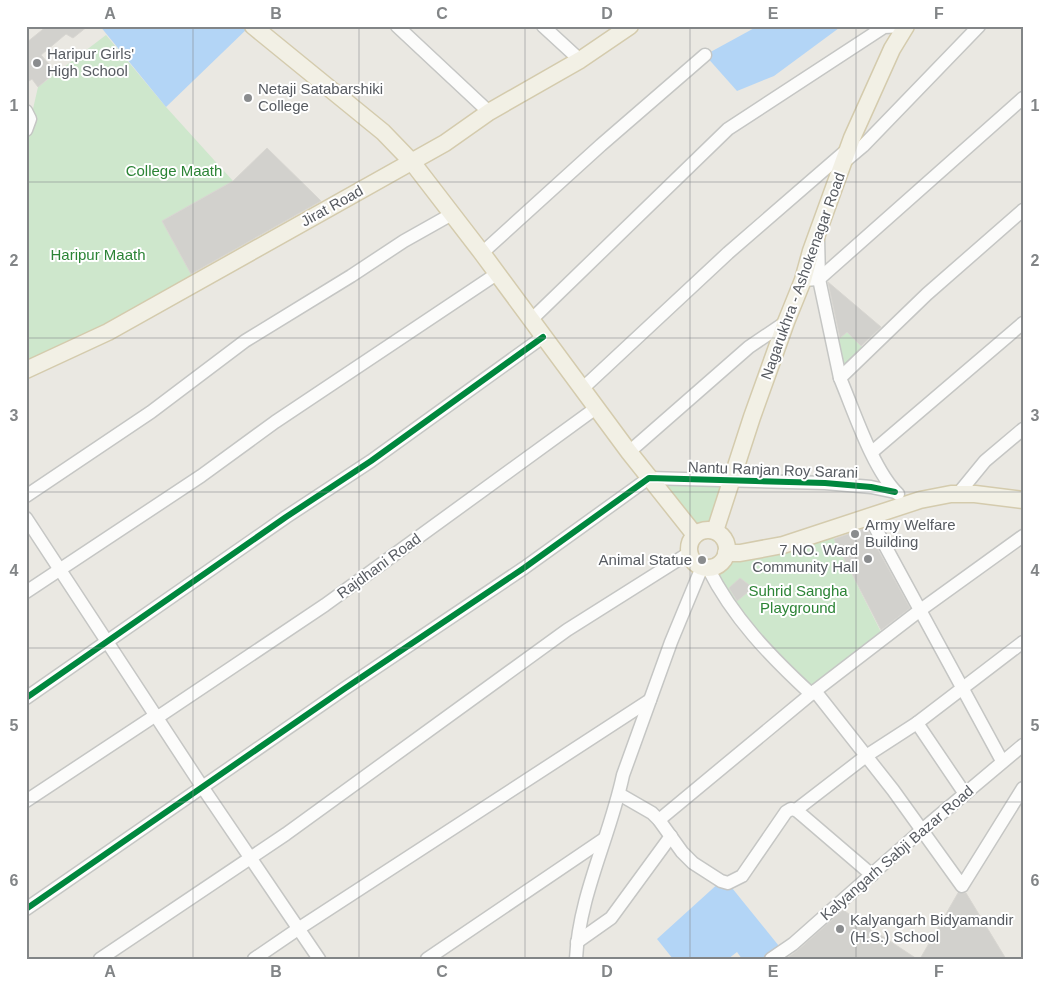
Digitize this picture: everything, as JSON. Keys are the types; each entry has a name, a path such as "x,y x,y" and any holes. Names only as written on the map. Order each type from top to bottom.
{"main road":[{"path":"253,26 383,132 412,162 498,274 629,452 695,535"},
{"name":"Jirat Road","path":"26,370 108,332 412,162 445,143 489,112 580,60 630,26"},
{"name":"Nagarukhra - Ashokenagar Road","path":"715,531 752,417 786,322 811,280 818,232 845,156 892,49 905,26"},
{"path":"726,553 740,553 783,545 909,504 958,494 1023,500"},
{"path":"706,530 715,531 722,536 726,541 726,553 720,564 705,567 692,559 689,553 689,546 695,535 706,530"}],"street":[{"path":"397,26 489,112"},
{"path":"543,26 580,60"},
{"path":"531,320 728,129 884,27 905,26"},
{"path":"582,388 728,253 845,156 863,146 979,26"},
{"path":"482,253 600,145 705,55"},
{"path":"909,504 896,492 881,470 872,452 840,378 811,280 1023,98"},
{"path":"26,112 30,120 26,130"},
{"path":"840,378 934,288 1023,210"},
{"path":"26,496 151,412 245,341 404,241 452,214"},
{"path":"26,592 201,476 275,422 498,274"},
{"path":"629,452 749,347 786,322"},
{"path":"872,452 1023,323"},
{"path":"26,698 286,517 371,461 543,337"},
{"name":"Rajdhani Road","path":"29,794 157,716 325,605 596,408"},
{"path":"958,494 985,461 1023,430"},
{"path":"26,909 344,689 524,568 649,478"},
{"name":"Nantu Ranjan Roy Sarani","path":"649,478 732,481 782,480 871,487 896,492"},
{"path":"26,518 318,959"},
{"path":"870,518 1002,761"},
{"path":"659,820 813,693 919,611 1023,536"},
{"path":"100,959 250,858 567,630 689,553"},
{"path":"705,567 752,636 774,659 813,693 866,756 923,830 962,886 1023,788"},
{"path":"576,959 579,925 624,775 650,700 705,567"},
{"path":"796,810 866,756 917,723 1023,642"},
{"path":"254,959 650,700"},
{"path":"917,723 965,794"},
{"name":"Kalyangarh Sabji Bazar Road","path":"771,959 793,944 1002,761 1023,745"},
{"path":"619,794 652,813 693,863 721,881 728,883 742,876 786,812 791,809 796,810 872,875"},
{"path":"577,942 611,918 671,836"},
{"path":"427,959 604,839"}],"green space":[{"name":"Haripur Maath","path":"106,35 166,107 233,181 162,221 196,283 26,371 26,111 30,122 38,87"},
{"path":"847,332 867,352 840,378 833,344"},
{"path":"649,478 731,481 715,531 695,535"},
{"name":"Suhrid Sangha Playground","path":"830,531 884,638 811,694 773,659 708,568 720,564 724,559"}],"water":[{"path":"100,26 250,26 166,107"},
{"path":"758,26 838,26 839,28 774,76 737,91 705,55"},
{"path":"721,881 728,883 783,951 771,959 742,959 737,952 728,959 673,959 657,939"}],"building":[{"name":"Haripur Girls' High School","path":"47,26 88,26 73,38 66,34 41,55 56,72 38,87 32,79 26,83 26,43"},
{"path":"267,148 321,201 191,274 162,221 233,181"},
{"path":"828,282 881,327 861,346 847,332 840,338"},
{"path":"866,528 910,608 881,630 834,539"},
{"path":"740,578 753,588 737,601 729,588"},
{"name":"Kalyangarh Bidyamandir (H.S.) School","path":"958,893 966,893 1006,959 920,959"},
{"name":"Kalyangarh Bidyamandir (H.S.) School","path":"843,910 917,959 786,959"}],"cycle path":[{"path":"26,698 286,517 371,461 543,337"},
{"path":"26,909 344,689 524,568 649,478 825,483 871,487 895,492"}],"place":[{"name":"Haripur Girls' High School","path":"37,63"},
{"name":"Netaji Satabarshiki College","path":"248,98"},
{"name":"Army Welfare Building","path":"855,534"},
{"name":"7 NO. Ward Community Hall","path":"868,559"},
{"name":"Animal Statue","path":"702,560"},
{"name":"Kalyangarh Bidyamandir (H.S.) School","path":"840,929"}],"park label":[{"name":"College Maath","path":"174,171"}]}
